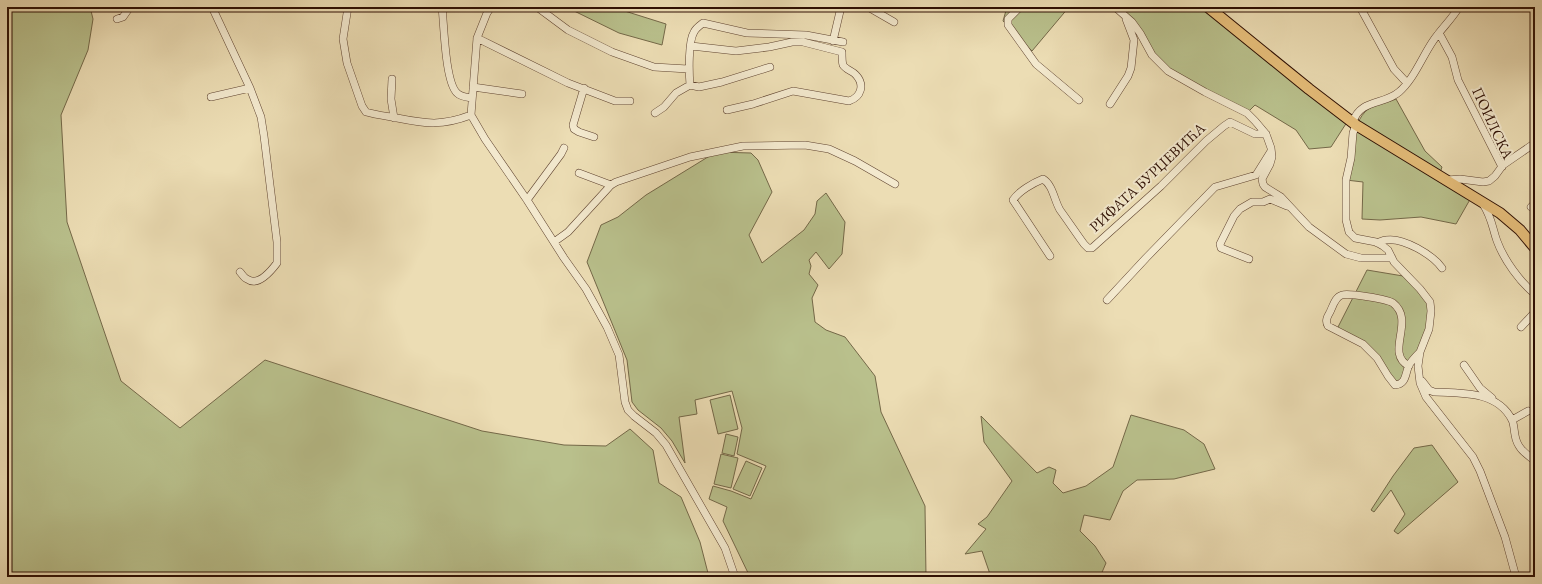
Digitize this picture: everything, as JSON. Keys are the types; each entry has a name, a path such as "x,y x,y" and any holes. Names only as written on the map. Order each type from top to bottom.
{"main road":[{"path":"1208,7 1309,89 1354,123 1482,201 1514,224 1535,248"}],"street":[{"path":"117,19 123,17 130,7"},
{"path":"212,7 258,108 263,128 278,258 277,263 269,272 257,280 251,281 246,279 240,272"},
{"path":"348,7 343,39 346,63 362,106 366,112 435,124 471,115"},
{"path":"442,7 451,83 456,92 464,97 472,98"},
{"path":"491,7 487,12 477,38 471,115 485,139 527,200 589,296 607,327 619,354 625,402 628,410 656,433 666,445 725,548 736,577"},
{"path":"537,7 568,30 612,52 654,67 688,70"},
{"path":"832,41 841,7"},
{"path":"868,7 894,22"},
{"path":"1020,7 1008,19 1008,25 1036,64 1078,100"},
{"path":"1115,7 1126,15 1140,33 1152,55 1168,71 1204,92 1247,113 1266,134 1270,143 1272,157 1264,175 1263,184 1267,189 1281,197 1309,227 1346,254 1361,258 1392,258"},
{"path":"1360,7 1394,69 1407,83"},
{"path":"1459,7 1401,90 1393,96 1364,107 1356,115 1353,133 1352,158 1346,180 1346,223 1349,232 1355,238 1377,243 1388,250 1394,262 1430,302 1431,311 1429,329 1420,352 1420,383 1423,392 1473,457 1480,471 1505,537 1516,577"},
{"path":"1110,104 1128,76 1131,68 1134,40 1126,19 1126,15"},
{"path":"690,85 688,70 691,37 694,31 703,24 747,33 806,35 843,42"},
{"name":"ПОИЛСКА","path":"1440,33 1452,57 1458,80 1502,167 1489,181 1483,182 1460,179 1446,180"},
{"path":"477,38 568,83 615,101 630,101"},
{"path":"691,46 736,51 769,47 792,42 803,42 842,52 843,65 846,69 855,74 861,87 860,93 856,99 850,101 793,91 727,110"},
{"path":"655,113 664,107 676,93 690,85 699,87 722,82 770,67"},
{"path":"392,79 391,99 394,118"},
{"path":"473,87 522,94"},
{"path":"210,97 250,88"},
{"path":"584,88 573,125 574,129 579,132 594,137"},
{"name":"РИФАТА БУРЏЕВИЋА","path":"1050,256 1013,200 1016,196 1038,181 1043,179 1046,181 1050,186 1059,208 1084,244 1088,248 1092,248 1146,201 1206,141 1230,122 1255,134 1266,134"},
{"path":"1502,167 1535,143"},
{"path":"554,242 568,232 611,185 616,182 690,157 743,146 804,145 829,148 895,184"},
{"path":"527,200 564,148"},
{"path":"1108,300 1146,258 1215,187 1256,175 1271,151"},
{"path":"579,173 611,185"},
{"path":"1250,259 1221,248 1220,244 1234,216 1252,202 1263,202 1268,199 1289,206"},
{"path":"1482,201 1492,219 1500,248 1520,280 1535,294"},
{"path":"1377,243 1387,240 1397,240 1430,254 1442,268"},
{"path":"1408,366 1402,361 1398,353 1402,317 1397,307 1388,300 1343,295 1336,300 1326,320 1328,326 1363,344 1377,358 1395,385 1400,384 1405,379 1408,366 1420,352"},
{"path":"1521,327 1535,312"},
{"path":"1464,365 1480,388 1495,401 1512,420 1516,441 1519,447 1535,461"},
{"path":"1419,374 1426,387 1434,392 1478,395 1495,401"},
{"path":"1512,420 1528,412"}],"green space":[{"path":"7,7 90,7 93,19 88,50 61,115 67,222 121,381 180,428 265,360 482,431 564,445 606,446 630,429 653,450 659,483 681,497 700,542 709,577 7,577"},
{"path":"566,7 612,7 666,24 662,45 619,33"},
{"path":"1007,7 1069,7 1032,51 1003,21"},
{"path":"1115,7 1208,7 1349,119 1331,147 1309,149 1296,130 1255,105 1247,113 1168,71 1140,33"},
{"path":"1396,99 1425,151 1442,167 1439,176 1472,196 1456,224 1421,217 1380,220 1362,219 1363,182 1346,180 1353,139 1360,119 1365,112 1372,107"},
{"path":"716,152 751,153 758,160 772,192 749,235 762,263 804,230 815,214 817,201 826,193 845,222 842,254 829,269 816,252 809,260 811,266 809,274 818,285 812,298 815,322 826,330 845,337 875,376 881,412 925,506 926,577 750,577 723,521 727,507 709,499 713,486 751,499 766,466 737,454 742,428 732,391 695,400 697,414 679,417 685,463 672,441 661,428 638,410 632,402 627,360 587,262 601,225 618,217 646,195"},
{"path":"1367,270 1409,277 1430,302 1429,329 1398,385 1377,358 1337,329"},
{"path":"730,395 738,429 718,434 710,400"},
{"path":"1131,415 1184,430 1204,444 1215,469 1174,479 1137,480 1123,491 1110,520 1084,515 1080,531 1095,546 1106,563 1100,577 991,577 982,551 965,554 986,529 978,524 987,517 1012,481 984,442 981,416 1037,473 1049,467 1056,470 1053,483 1063,493 1086,486 1113,467"},
{"path":"726,434 738,437 734,456 722,453"},
{"path":"1432,445 1458,482 1398,534 1394,531 1405,514 1391,490 1374,512 1371,510 1393,476 1414,448"},
{"path":"721,454 738,458 731,488 714,484"},
{"path":"746,461 762,468 750,496 733,489"}]}
